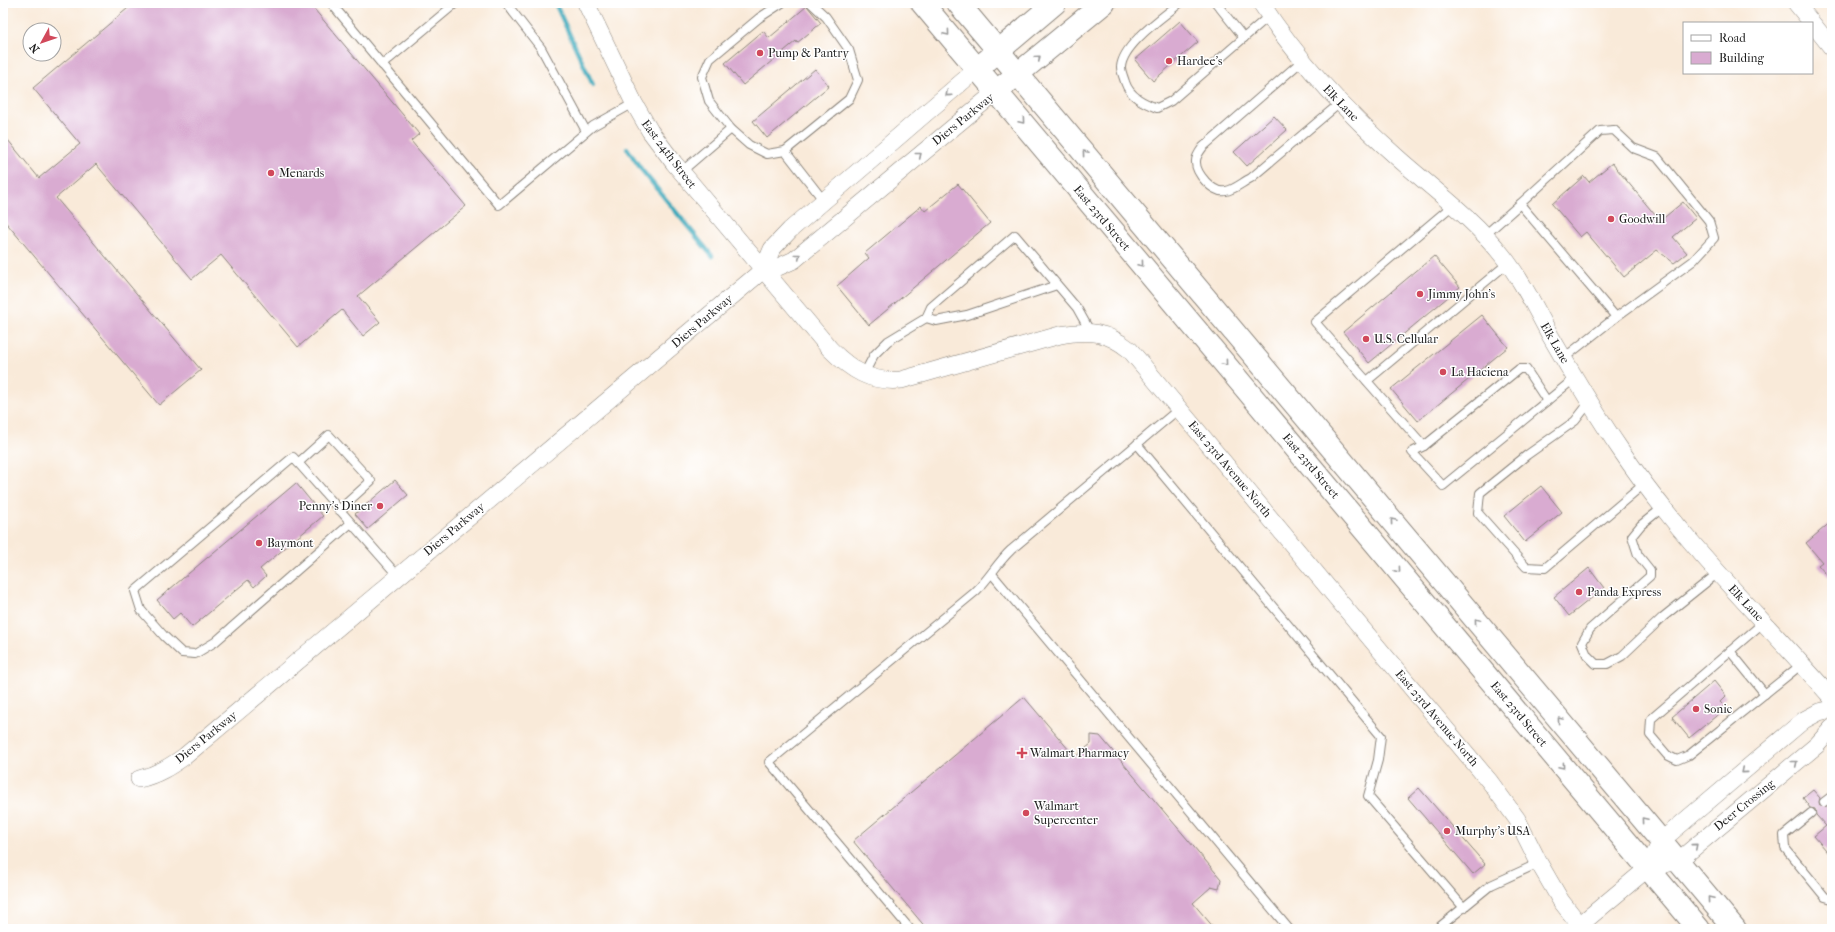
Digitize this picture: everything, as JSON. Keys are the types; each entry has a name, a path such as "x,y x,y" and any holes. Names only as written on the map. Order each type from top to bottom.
{"main road":[{"name":"East 23rd Street","path":"922,3 1699,929"},
{"path":"958,3 1735,929"},
{"name":"Diers Parkway","path":"977,69 1056,3"},
{"name":"Diers Parkway","path":"996,91 1104,3"}],"street":[{"name":"East 24th Street","path":"586,3 634,103 650,131 681,172 763,270"},
{"path":"1796,3 1811,22"},
{"name":"Elk Lane","path":"1265,9 1302,60 1340,103 1392,153 1486,235 1508,263 1524,287 1589,403 1644,484 1662,508 1718,573 1832,698"},
{"path":"1813,24 1832,48"},
{"name":"Diers Parkway","path":"763,270 766,259 776,244 977,69"},
{"name":"Diers Parkway","path":"139,778 150,776 170,766 185,756 763,270 776,268 794,260 996,91"},
{"name":"East 23rd Avenue North","path":"763,270 830,350 843,362 863,376 881,381 901,380 1060,335 1091,333 1106,335 1114,338 1130,350 1180,408 1490,782 1517,819 1539,863 1579,928"},
{"path":"1579,928 1648,868 1661,841 1804,720 1819,712 1832,709"},
{"name":"Deer Crossing","path":"1648,868 1678,861 1816,745 1832,728"}],"lane":[{"path":"331,3 499,205 586,131 602,119 634,103"},
{"path":"382,65 456,3"},
{"path":"506,3 541,48 586,131"},
{"path":"782,3 759,18 710,59 702,77 709,101 731,129 749,145 767,154 785,152 849,99 858,80 849,50 826,17 811,3"},
{"path":"1180,3 1137,40 1125,53 1121,68 1127,87 1140,102 1157,108 1171,101 1244,38 1265,9"},
{"path":"1216,3 1244,38"},
{"path":"1302,60 1202,147 1196,160 1197,168 1207,182 1218,190 1225,192 1251,178 1340,103"},
{"path":"681,172 731,129"},
{"path":"1486,235 1600,131 1614,130 1633,148 1657,157 1709,221 1714,238 1694,261 1564,358"},
{"path":"785,152 824,201"},
{"path":"1520,204 1616,318"},
{"path":"1424,446 1315,322 1453,205"},
{"path":"863,376 874,355 888,341 926,318 931,307 1015,235 1077,308 1091,333"},
{"path":"1367,381 1508,263"},
{"path":"926,318 936,321 967,315 1057,285"},
{"path":"1547,401 1526,369 1519,369 1424,446 1412,452 1443,486 1547,401 1575,378"},
{"path":"1589,403 1575,421 1527,455 1480,493 1478,513 1526,567 1545,568 1644,484"},
{"path":"910,929 769,762 975,592 992,574 999,562 1011,550 1180,408"},
{"path":"298,463 329,435 370,481 339,510"},
{"path":"1137,444 1381,736 1378,760 1368,796 1464,908"},
{"path":"351,523 215,642 195,654 182,652 164,636 141,610 136,591 293,457 398,576"},
{"path":"1662,508 1641,525 1632,536 1638,555 1650,570 1650,576 1590,629 1582,643 1587,654 1596,664 1607,664 1622,656 1664,617 1718,573"},
{"path":"992,574 1289,929"},
{"path":"1764,622 1651,719 1650,735 1667,755 1677,760 1689,755 1802,664"},
{"path":"1730,652 1765,694"},
{"path":"1824,802 1832,796"},
{"path":"1811,813 1784,835 1785,848 1825,897 1832,899"},
{"path":"1437,929 1491,885 1539,863"}],"building":[{"name":"Menards","path":"134,3 309,3 419,134 411,141 466,206 358,296 380,322 363,336 342,310 298,347 221,255 192,279 96,164 56,198 201,370 159,405 3,219 3,134 39,178 80,144 33,88"},
{"path":"807,6 821,23 797,43 796,41 743,85 725,63 763,31 769,38"},
{"path":"1180,21 1198,42 1153,81 1135,60"},
{"path":"815,69 829,86 767,138 753,121"},
{"path":"1274,116 1287,130 1247,166 1234,152"},
{"name":"Goodwill","path":"1612,163 1660,221 1683,202 1696,218 1673,237 1687,253 1674,263 1657,250 1624,277 1586,232 1580,237 1552,204 1584,176 1589,182"},
{"path":"958,184 990,223 869,325 837,286 869,258 865,253 921,206 925,211"},
{"path":"1434,256 1460,287 1369,363 1343,332"},
{"path":"1482,315 1508,347 1418,421 1391,389"},
{"path":"395,480 408,495 368,529 355,514"},
{"name":"Baymont","path":"296,483 323,516 260,569 266,576 254,587 248,580 192,627 180,613 173,619 157,600"},
{"path":"1541,486 1562,512 1525,542 1504,516"},
{"path":"1832,521 1832,581 1818,565 1822,562 1806,543"},
{"name":"Panda Express","path":"1589,568 1604,588 1569,616 1554,597"},
{"name":"Sonic","path":"1714,681 1726,696 1720,702 1726,708 1689,738 1672,717"},
{"name":"Walmart Supercenter","path":"1024,697 1075,757 1091,744 1091,735 1100,736 1221,879 1219,889 1211,887 1193,903 1215,929 927,929 853,841"},
{"name":"Murphy's USA","path":"1419,788 1485,864 1473,874 1408,798"},
{"path":"1813,790 1820,798 1820,806 1827,807 1832,813 1832,857 1814,836 1826,826 1816,815 1815,809 1810,808 1803,798"}],"waterway":[{"path":"555,3 593,85"},
{"path":"627,148 641,169 712,256"}],"place":[{"name":"Pump & Pantry","path":"760,53"},
{"name":"Hardee's","path":"1169,61"},
{"name":"Menards","path":"271,173"},
{"name":"Goodwill","path":"1611,219"},
{"name":"Jimmy John's","path":"1420,294"},
{"name":"U.S. Cellular","path":"1366,339"},
{"name":"La Haciena","path":"1443,372"},
{"name":"Penny's Diner","path":"380,506"},
{"name":"Baymont","path":"259,543"},
{"name":"Panda Express","path":"1579,592"},
{"name":"Sonic","path":"1696,709"},
{"name":"Walmart Pharmacy","path":"1022,753"},
{"name":"Walmart Supercenter","path":"1026,813"},
{"name":"Murphy's USA","path":"1447,831"}]}
